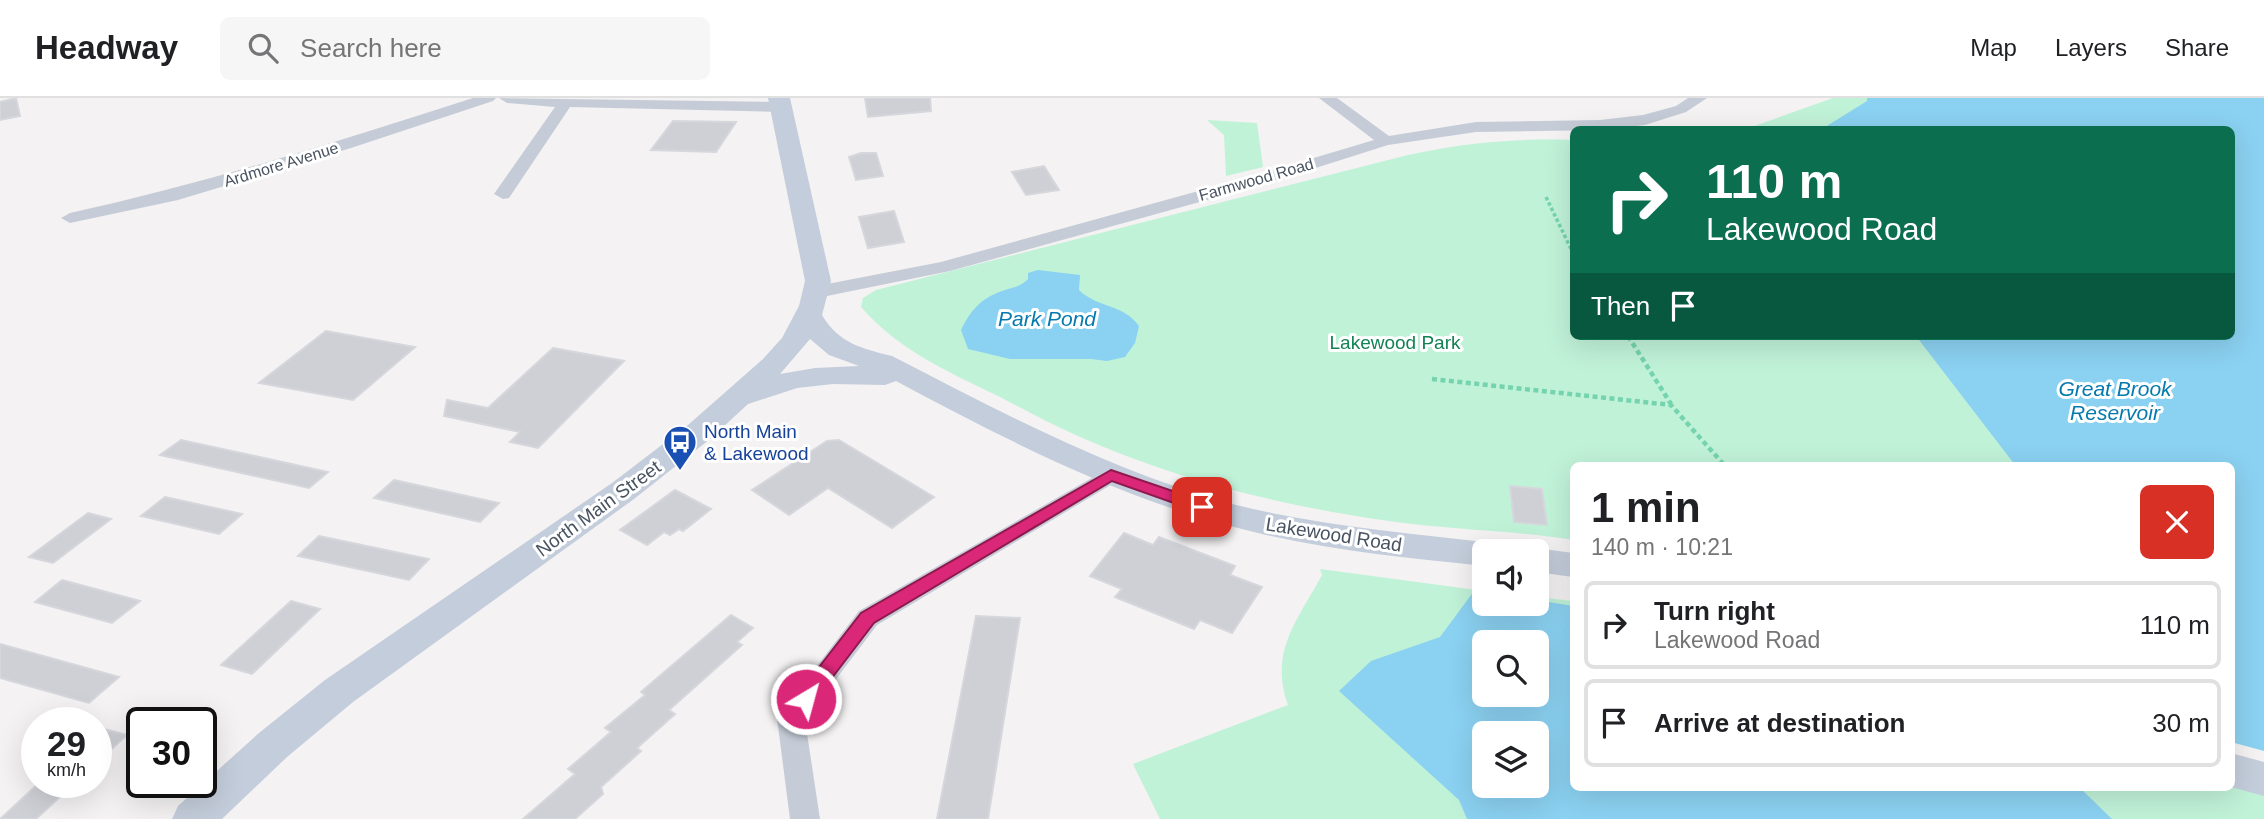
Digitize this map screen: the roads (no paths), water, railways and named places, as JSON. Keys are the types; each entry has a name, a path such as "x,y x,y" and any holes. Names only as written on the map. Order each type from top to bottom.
{"main road":[{"path":"780,103 817,272 813,304"},
{"name":"Lakewood Road","path":"813,304 816,331 833,345 860,359 882,362 1045,446 1111,475 1172,498 1259,522 1355,539 1472,553"},
{"name":"North Main Street","path":"193,819 339,691 623,491 689,440 781,357 813,304"},
{"path":"733,401 771,386 830,376 888,376 925,384"},
{"path":"1549,562 1570,565"},
{"path":"2235,771 2264,779"}],"street":[{"name":"Ardmore Avenue","path":"70,218 172,196 333,149 488,98"},
{"path":"507,98 566,102 780,103"},
{"path":"1327,98 1386,141"},
{"name":"Farmwood Road","path":"813,304 1259,180 1386,141 1476,127 1600,125 1645,120 1681,109 1699,98"},
{"path":"503,194 566,102"},
{"path":"805,819 791,718 867,618 1111,475"}],"water":[{"name":"Great Brook Reservoir","path":"1867,98 2264,98 2264,751 2235,743 2235,462 2013,462 1919,340 2235,340 2235,126 1827,126 1867,101"},
{"name":"Park Pond","path":"1038,270 1080,275 1079,290 1086,296 1133,319 1139,326 1135,343 1125,357 1107,361 1010,359 968,349 961,330 973,311 988,298 1022,284 1028,279 1028,273"},
{"path":"1472,594 1472,616 1549,616 1549,602 1570,606 1570,791 2083,791 2112,819 1467,819 1459,800 1339,691 1371,661 1440,637"}],"place":[{"name":"North Main & Lakewood","path":"680,472"}],"park label":[{"name":"Lakewood Park","path":"1395,342"}]}
